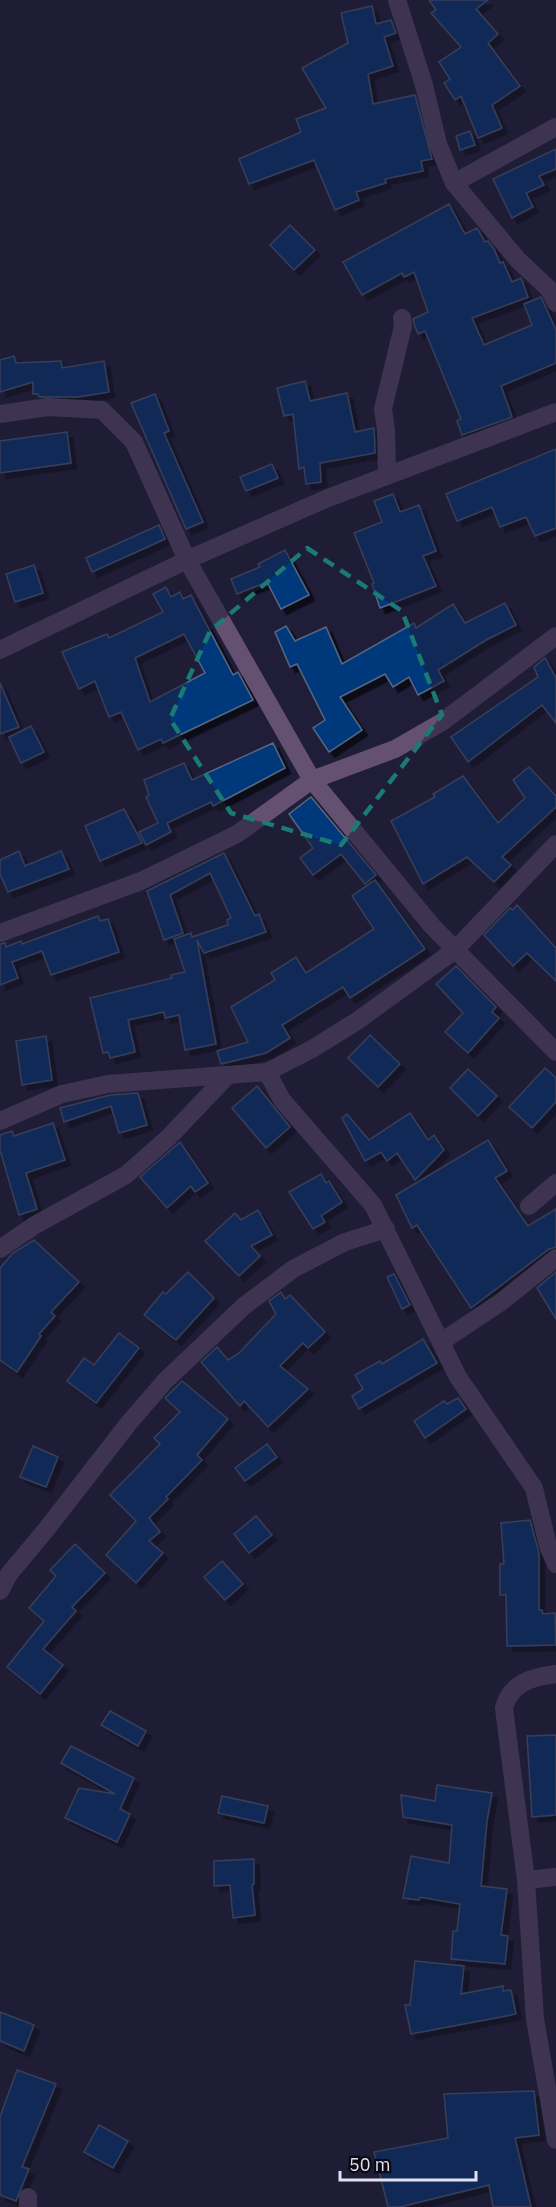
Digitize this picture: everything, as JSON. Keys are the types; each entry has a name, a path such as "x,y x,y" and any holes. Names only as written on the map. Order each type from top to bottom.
{"street":[{"path":"397,0 424,85 438,144 454,183 519,260 549,289 556,303"},
{"path":"454,183 556,127"},
{"path":"387,476 386,430 382,409 403,326 402,318"},
{"path":"0,414 48,407 102,410 134,442 187,560 312,780 432,926 556,1052"},
{"path":"0,650 187,560 328,498 556,412"},
{"path":"0,933 121,889 237,834 312,780 395,749 442,722 556,636"},
{"path":"0,1121 62,1094 108,1084 267,1072 312,1049 357,1021 455,950 556,844"},
{"path":"267,1072 282,1100 373,1205 458,1377 534,1488 548,1546 556,1564"},
{"path":"0,1249 35,1225 126,1175 168,1138 227,1076"},
{"path":"529,1206 556,1183"},
{"path":"0,1591 9,1574 45,1532 128,1424 165,1381 244,1306 293,1269 345,1242 386,1229"},
{"path":"441,1341 501,1302 556,1258"},
{"path":"556,1674 539,1676 520,1684 507,1697 504,1708 526,1880 535,2019 556,2140"},
{"path":"526,1880 556,1877"}],"highlighted area":[{"path":"307,548 402,611 442,715 341,845 231,813 170,719 210,631"}],"building":[{"path":"429,0 488,0 476,9 498,34 488,43 520,86 492,105 502,128 478,138 461,96 455,100 444,83 450,79 439,62 461,47 431,13 436,10"},
{"path":"372,6 376,24 391,20 396,33 384,37 393,66 368,74 373,104 415,95 432,159 421,161 423,171 385,179 386,183 356,192 359,200 335,210 314,160 249,184 239,159 301,132 296,119 326,108 302,68 348,43 341,13"},
{"path":"470,131 475,145 460,150 456,136"},
{"path":"556,149 556,169 539,176 544,185 526,193 533,207 512,218 493,179"},
{"path":"449,204 465,234 477,228 485,242 488,241 494,249 500,263 503,262 512,282 521,278 528,297 472,318 484,345 532,325 524,304 541,297 556,330 556,363 501,386 512,417 462,435 457,421 461,419 425,331 418,334 414,324 413,319 428,312 414,272 404,277 402,273 362,295 343,262"},
{"path":"290,225 315,250 294,270 270,245"},
{"path":"14,356 16,363 61,361 62,368 104,361 109,392 78,397 39,397 38,394 33,394 33,382 0,392 0,360"},
{"path":"305,381 310,401 347,393 355,432 374,428 375,453 320,463 321,482 306,484 304,467 299,469 293,414 284,416 277,388"},
{"path":"155,394 169,431 164,433 203,522 186,529 131,403"},
{"path":"67,432 71,463 0,473 0,441"},
{"path":"556,449 556,528 535,536 526,517 500,527 492,507 457,521 446,494"},
{"path":"272,464 278,478 246,491 240,477"},
{"path":"393,494 400,512 419,505 436,551 423,556 436,586 380,608 372,584 374,583 354,533 382,522 374,501"},
{"path":"159,525 165,539 92,572 86,558"},
{"path":"285,550 309,595 281,609 267,582 237,594 231,579 260,567 258,564"},
{"path":"34,565 43,593 15,602 6,574"},
{"path":"166,587 171,597 180,592 183,599 191,595 233,675 238,672 253,700 163,743 161,739 138,750 121,712 109,717 95,681 79,689 62,652 107,634 109,638 163,612 153,594","holes":["184,634 205,673 150,702 135,658"]},
{"path":"505,603 516,625 486,640 438,670 444,681 418,695 409,677 393,687 385,674 340,697 362,730 329,752 313,728 325,720 297,664 290,667 275,632 286,626 295,641 326,627 342,664 414,623 416,628 453,604 465,623"},
{"path":"545,658 556,678 556,723 542,705 468,762 451,737 538,677 534,667"},
{"path":"0,683 19,727 0,734"},
{"path":"31,726 44,752 21,763 9,737"},
{"path":"273,743 285,768 213,806 211,802 167,823 171,832 146,845 139,832 158,823 146,797 149,795 144,780 184,763 192,780"},
{"path":"529,767 556,796 556,807 502,857 511,865 494,882 467,857 423,884 391,821 435,797 433,794 463,776 498,823 525,798 513,780"},
{"path":"311,797 376,875 365,884 341,854 313,875 300,858 313,848 289,814"},
{"path":"124,809 142,843 100,861 85,826"},
{"path":"19,851 25,866 61,851 69,869 8,892 0,874 0,860"},
{"path":"224,853 255,916 259,914 266,932 204,953 197,940 216,1044 185,1050 179,1015 165,1018 164,1012 128,1020 135,1052 110,1058 108,1052 103,1053 90,998 172,978 171,975 185,972 174,939 191,933 192,937 228,925 227,920 231,918 210,873 170,895 183,933 164,940 147,891"},
{"path":"375,880 425,949 350,998 343,987 282,1025 290,1038 266,1053 221,1064 217,1051 248,1042 231,1007 275,980 271,973 296,957 306,973 374,929 352,896"},
{"path":"517,905 556,948 556,981 527,953 513,966 484,935 510,908 513,910"},
{"path":"98,916 100,921 108,919 119,952 51,975 42,951 12,962 18,978 0,985 0,944 5,943 6,947 21,941 22,944"},
{"path":"456,966 496,1007 492,1012 499,1018 468,1053 445,1032 463,1013 436,984"},
{"path":"370,1035 400,1064 378,1087 348,1058"},
{"path":"46,1036 52,1080 22,1085 16,1041"},
{"path":"545,1068 556,1078 556,1102 532,1128 509,1107"},
{"path":"468,1069 497,1096 478,1116 450,1088"},
{"path":"257,1086 290,1127 266,1148 232,1108"},
{"path":"138,1093 147,1125 119,1133 111,1106 64,1122 60,1108 110,1095"},
{"path":"410,1113 428,1140 434,1135 444,1150 415,1180 397,1153 387,1161 381,1152 365,1161 342,1118 347,1114 369,1140"},
{"path":"53,1123 65,1160 26,1173 37,1209 19,1215 0,1150 0,1135 12,1131 14,1136"},
{"path":"488,1140 507,1171 495,1178 528,1226 556,1209 556,1247 549,1249 471,1308 417,1225 412,1228 396,1195"},
{"path":"180,1142 208,1183 195,1192 191,1186 167,1208 140,1177"},
{"path":"321,1174 326,1183 329,1181 342,1202 321,1216 325,1222 313,1229 289,1192"},
{"path":"258,1210 272,1235 251,1246 260,1256 239,1276 205,1241 235,1213 241,1220"},
{"path":"34,1240 79,1282 51,1312 55,1316 39,1334 41,1336 17,1372 0,1360 0,1268 13,1253"},
{"path":"188,1272 214,1298 176,1340 144,1315 163,1292 166,1294"},
{"path":"556,1272 556,1319 537,1288"},
{"path":"394,1274 410,1305 402,1309 387,1277"},
{"path":"281,1292 285,1299 290,1295 325,1332 308,1348 303,1343 280,1366 308,1389 268,1427 244,1401 240,1406 201,1362 217,1347 228,1360 238,1354 276,1314 269,1301"},
{"path":"119,1333 139,1348 96,1403 67,1381 84,1358 94,1365"},
{"path":"423,1339 437,1363 359,1409 352,1396 363,1389 355,1375 380,1361 382,1364"},
{"path":"182,1381 228,1419 197,1455 202,1460 149,1518 160,1532 149,1541 163,1553 136,1583 106,1555 136,1521 110,1495 160,1444 154,1438 180,1412 165,1398"},
{"path":"458,1398 466,1409 425,1438 414,1421 444,1401 447,1404"},
{"path":"267,1444 277,1457 245,1481 235,1468"},
{"path":"33,1446 58,1457 46,1487 20,1477"},
{"path":"256,1516 272,1535 249,1553 234,1534"},
{"path":"530,1520 539,1553 539,1610 542,1610 543,1614 555,1613 556,1645 507,1646 506,1595 500,1595 500,1564 504,1564 501,1523"},
{"path":"75,1544 105,1573 72,1607 76,1611 43,1649 63,1665 40,1694 7,1667 44,1621 29,1608 56,1576 50,1570"},
{"path":"222,1561 243,1584 225,1600 204,1577"},
{"path":"110,1711 146,1731 138,1746 101,1725"},
{"path":"556,1735 556,1815 532,1817 527,1736"},
{"path":"71,1746 134,1778 120,1809 130,1814 117,1842 65,1818 79,1788 115,1794 61,1763"},
{"path":"437,1785 492,1793 481,1886 507,1889 501,1935 508,1936 505,1964 451,1959 453,1931 457,1931 460,1904 420,1897 419,1900 403,1898 411,1856 449,1863 452,1825 403,1817 401,1795 435,1801"},
{"path":"222,1796 268,1806 264,1823 218,1813"},
{"path":"254,1859 254,1884 252,1885 255,1915 233,1918 230,1885 214,1886 214,1861"},
{"path":"415,1961 464,1966 461,1994 503,1986 503,1991 511,1990 516,2014 411,2034 405,2005 410,2005"},
{"path":"0,2012 34,2025 24,2051 0,2041"},
{"path":"17,2070 56,2084 22,2167 29,2169 16,2201 0,2195 0,2117"},
{"path":"534,2091 539,2135 515,2138 531,2207 493,2207 489,2185 400,2207 388,2207 374,2152 448,2138 444,2094"},
{"path":"99,2125 128,2141 113,2168 84,2152"}]}
